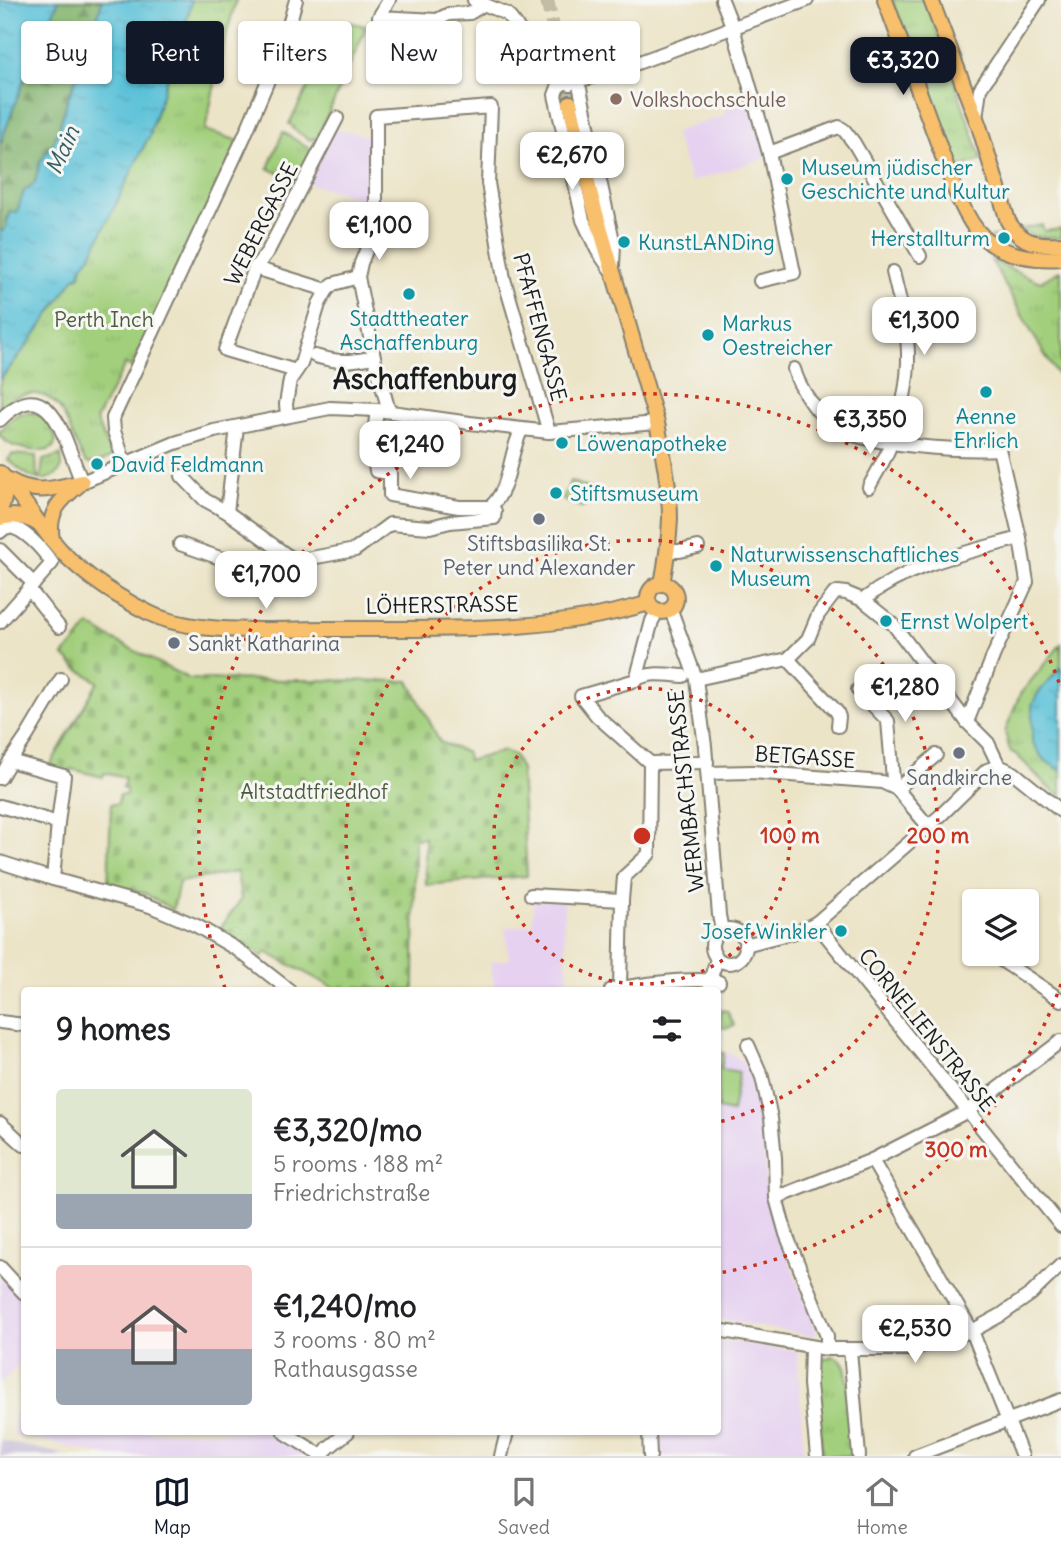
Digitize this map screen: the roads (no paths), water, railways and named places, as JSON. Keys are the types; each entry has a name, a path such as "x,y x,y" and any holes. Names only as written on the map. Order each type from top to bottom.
{"main road":[{"path":"885,0 970,220 985,239 1004,250 1040,258 1061,258"},
{"path":"931,0 976,118 1008,221 1014,231 1024,239 1044,245 1061,244"},
{"path":"570,103 592,200 657,422 670,519 662,584"},
{"path":"1,475 20,486 37,491 82,482"},
{"path":"0,509 5,491 1,475"},
{"name":"LÖHERSTRASSE","path":"1,475 65,555 89,575 134,604 171,622 196,627 246,629 476,628 575,620 659,608"},
{"path":"52,541 50,524 53,512 82,482"},
{"path":"3,525 15,516 40,524"},
{"path":"662,584 673,589 676,594 674,605 659,608 648,597 657,585 662,584"}],"street":[{"path":"125,464 114,432 113,418 244,137 283,45 296,0"},
{"path":"389,0 379,17 437,20 449,14 470,13 478,2 507,13 513,21"},
{"path":"722,0 733,28 769,153 794,273 760,281"},
{"path":"640,62 807,0"},
{"path":"976,118 980,89 1039,0"},
{"path":"562,84 555,95 583,220 597,250 612,272"},
{"path":"569,84 580,89"},
{"path":"580,89 584,84"},
{"path":"580,89 614,245 612,272"},
{"name":"PFAFFENGASSE","path":"358,277 376,210 376,116 491,107 488,183 504,279 550,432"},
{"name":"WEBERGASSE","path":"296,371 225,350 255,268 268,251 337,118"},
{"path":"769,153 839,127 844,130 855,143 920,256"},
{"path":"255,268 327,290"},
{"path":"869,487 892,442 905,391 908,352 903,313 893,272"},
{"path":"287,416 290,380 309,354 319,304 333,284 358,277 383,411 372,448 376,471 390,472 390,495 459,508 489,507 495,503 506,482 515,442 522,429"},
{"path":"309,354 328,360 350,362 374,358"},
{"path":"794,369 797,380 808,397 834,426 845,432 892,442 957,449 999,450 1020,538 1027,582 967,722"},
{"path":"0,420 18,405 33,403 47,408 61,428 82,482 175,443 214,431 330,408 383,411 550,432 657,422"},
{"path":"227,512 237,426"},
{"path":"182,476 205,500 227,512 295,561"},
{"path":"180,544 219,558 264,567 355,550 390,524 430,527 450,522 494,518 495,511 489,507"},
{"path":"0,622 52,562 42,549 15,527 3,525"},
{"path":"863,600 881,586 931,562 1020,538"},
{"path":"667,551 698,547"},
{"path":"0,550 31,586 59,627"},
{"path":"615,987 624,877 649,854 650,763 597,716 581,696 652,674 689,678 788,659 808,639 818,615 838,592 863,600 893,624 967,722 988,743 999,766 1014,773 1061,811"},
{"path":"0,599 9,611"},
{"path":"636,680 652,621 659,608"},
{"name":"WERMBACHSTRASSE","path":"659,608 689,678 707,767 722,931"},
{"path":"788,659 837,712 838,726"},
{"path":"0,778 61,679"},
{"path":"858,690 888,721 893,779 897,789 928,826"},
{"path":"897,789 936,755"},
{"path":"10,761 64,776 53,879"},
{"name":"BETGASSE","path":"650,763 882,782 897,789"},
{"path":"745,945 799,932 816,923 928,826 987,770 999,766"},
{"path":"0,806 58,823"},
{"path":"0,862 150,906 197,926 238,950 285,987"},
{"path":"531,895 622,900"},
{"name":"CORNELIENSTRASSE","path":"816,923 1061,1226"},
{"path":"730,929 736,930 744,939 745,945 745,951 736,961 723,961 713,953 712,946 713,939 722,931 730,929"},
{"path":"680,987 713,986 723,961"},
{"path":"1010,966 1061,1000"},
{"path":"0,1022 21,1025"},
{"path":"775,1198 872,1160 968,1111 1061,1041"},
{"path":"748,1045 762,1077 771,1118 775,1198 786,1234 827,1336 827,1349"},
{"path":"3,1131 21,1143"},
{"path":"872,1160 972,1331 1022,1456"},
{"path":"721,1330 811,1348 910,1349 972,1331 1001,1315 1031,1294 1061,1265"},
{"path":"0,1267 21,1290"},
{"path":"811,1348 810,1384 817,1456"},
{"path":"850,1350 859,1456"},
{"path":"915,1456 1061,1400"},
{"path":"289,1435 322,1456 344,1435"},
{"path":"501,1456 506,1435"},
{"path":"649,1435 650,1455"}],"water":[{"path":"0,0 59,0 50,21 21,21 22,84 0,145"},
{"name":"Main","path":"102,0 192,0 186,21 126,21 126,84 165,84 151,133 78,277 76,276 0,380 0,230 4,231 11,211 17,212 24,191 35,183 40,162 54,141 74,84 112,84 112,21 97,21"},
{"path":"1061,667 1061,771 1043,759 1032,741 1032,705 1038,693"}],"tunnel":[{"path":"547,0 570,103"}],"place":[{"name":"Volkshochschule","path":"616,99"},
{"name":"Museum jüdischer Geschichte und Kultur","path":"787,179"},
{"name":"Herstallturm","path":"1004,238"},
{"name":"KunstLANDing","path":"624,242"},
{"name":"Stadttheater Aschaffenburg","path":"409,294"},
{"name":"Markus Oestreicher","path":"708,335"},
{"name":"Aenne Ehrlich","path":"986,392"},
{"name":"Löwenapotheke","path":"562,443"},
{"name":"David Feldmann","path":"97,464"},
{"name":"Stiftsmuseum","path":"556,493"},
{"name":"Stiftsbasilika St. Peter und Alexander","path":"539,519"},
{"name":"Naturwissenschaftliches Museum","path":"716,566"},
{"name":"Ernst Wolpert","path":"886,621"},
{"name":"Sankt Katharina","path":"174,643"},
{"name":"Sandkirche","path":"959,753"},
{"name":"Josef Winkler","path":"841,931"}],"district":[{"name":"Aschaffenburg","path":"425,379"}],"park label":[{"name":"Perth Inch","path":"104,319"},
{"name":"Altstadtfriedhof","path":"314,791"}]}
